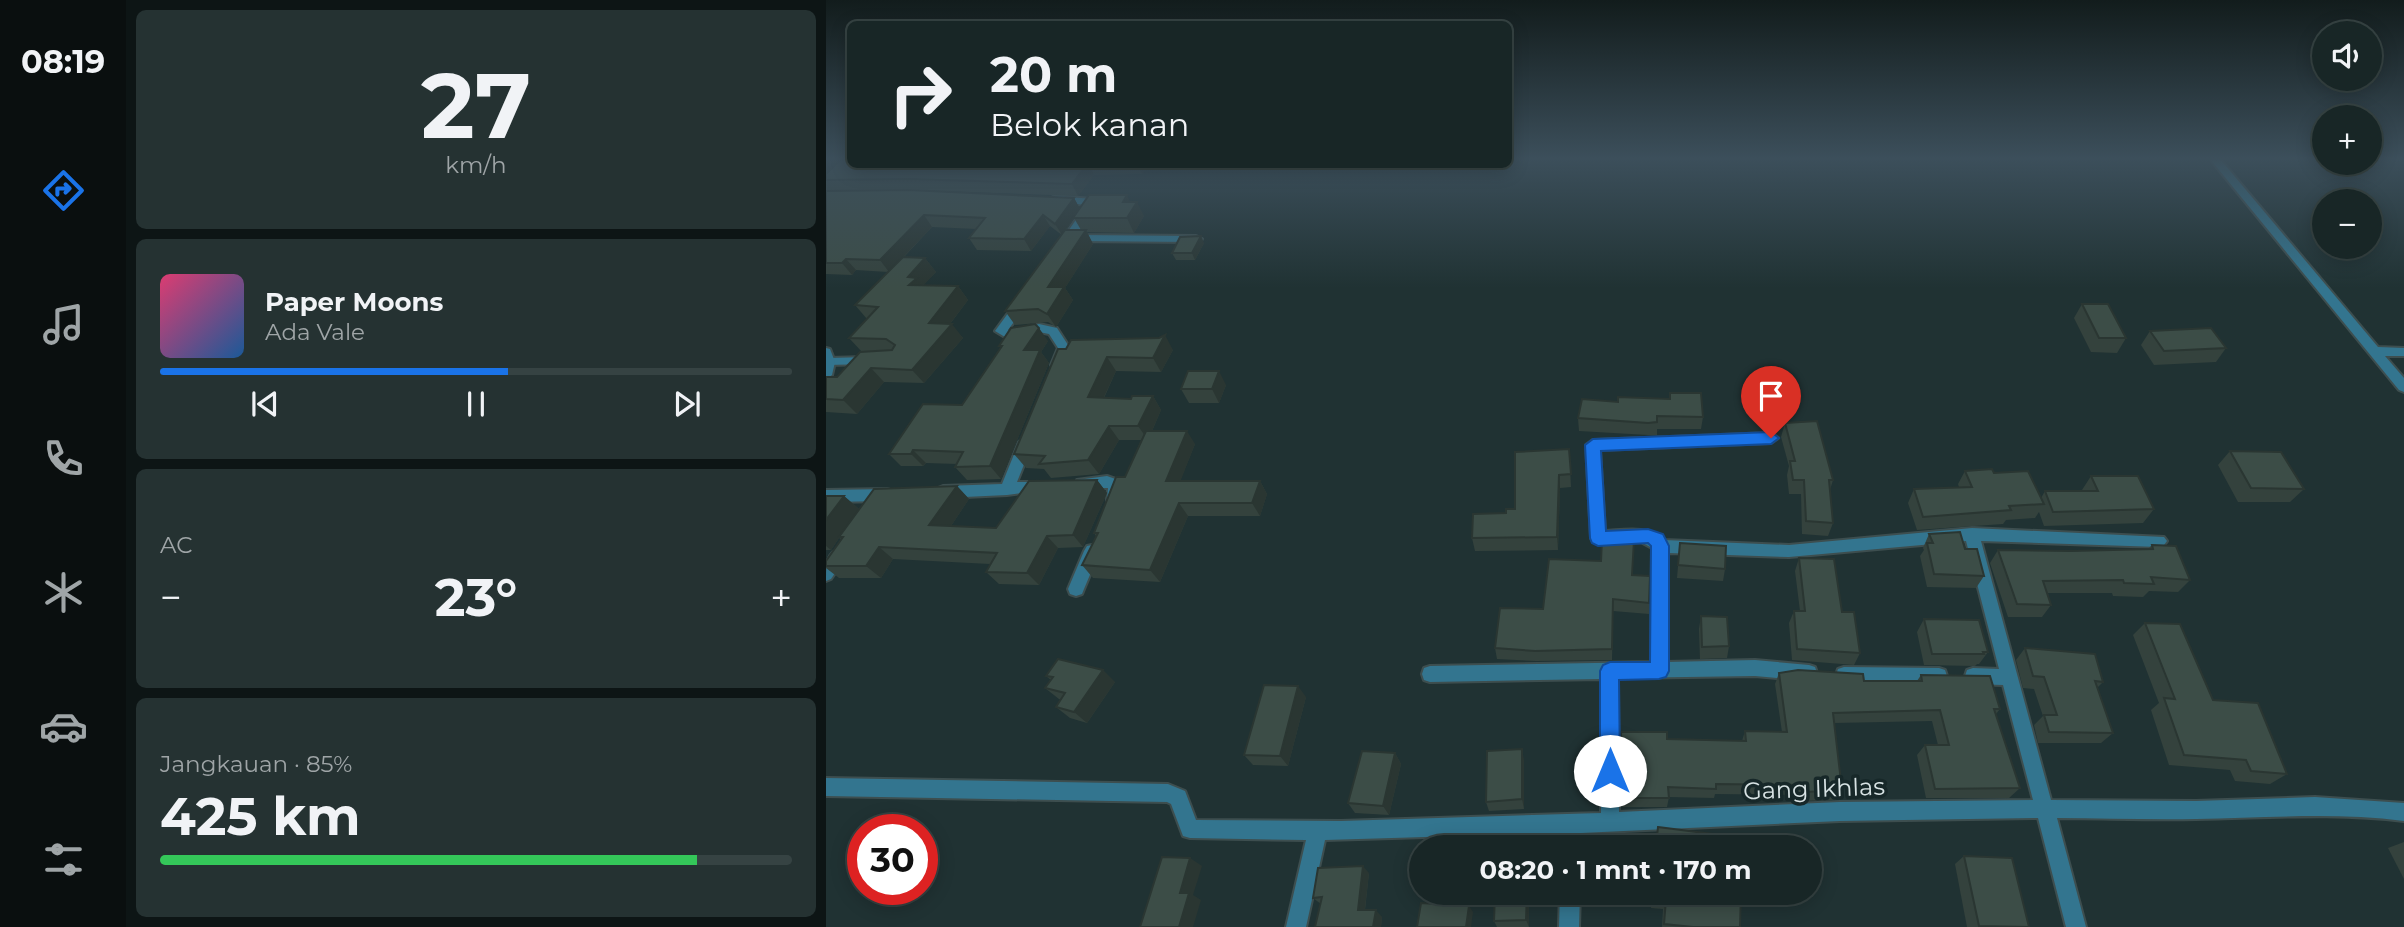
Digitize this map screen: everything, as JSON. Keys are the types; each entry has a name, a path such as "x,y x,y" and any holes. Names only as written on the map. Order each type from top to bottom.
{"street":[{"path":"1054,261 1093,202"},
{"path":"2251,202 2404,387"},
{"path":"1069,238 1196,239"},
{"path":"1032,289 1001,331 1010,336 1048,329 1070,348 1054,374"},
{"path":"2375,351 2404,352"},
{"path":"1007,489 1033,425"},
{"path":"1659,671 1660,546 1657,539 1648,536 1598,538 1593,445 1771,438"},
{"path":"931,492 1107,482 1116,485 1117,493 1107,517"},
{"path":"826,496 876,500 905,494"},
{"path":"1660,546 1789,551 1972,534 2160,541"},
{"path":"1972,534 2042,807 2076,927"},
{"path":"826,574 849,540"},
{"path":"1076,589 1096,541"},
{"path":"1430,674 1755,668 1840,675 2010,677"},
{"path":"1610,671 1610,821"},
{"name":"Gang Ikhlas","path":"826,787 1168,793 1178,798 1190,829 1217,830 1318,831 1572,824 2042,807 2170,810 2334,806 2373,807 2404,812"},
{"path":"1572,824 1572,835"},
{"path":"1296,927 1318,831"},
{"path":"1569,927 1570,905"}],"lane":[{"path":"827,363 884,360"}],"building":[{"path":"826,202 1071,202 1055,224 1043,215 1024,239 969,238 985,218 924,215 880,260 846,259 842,263 826,263"},
{"path":"1084,202 1137,202 1127,218 1073,218"},
{"path":"1065,230 1086,230 1048,287 1064,287 1047,314 1038,309 1005,311"},
{"path":"1201,236 1192,253 1172,253 1180,237"},
{"path":"903,257 925,258 908,277 917,278 909,285 958,286 929,323 952,324 912,370 871,368 843,400 826,399 826,377 837,377 860,352 892,350 895,345 886,339 849,338 878,307 855,305"},
{"path":"2082,304 2108,304 2126,338 2099,338"},
{"path":"1035,324 1039,328 1024,350 1040,350 990,466 955,467 963,452 913,450 911,454 889,454 923,404 962,405 1011,328"},
{"path":"2211,328 2226,348 2164,351 2150,331"},
{"path":"1165,335 1153,358 1107,357 1088,397 1131,399 1132,396 1153,396 1138,426 1109,426 1088,460 1039,464 1045,456 1014,454 1058,349 1066,349 1071,340 1159,338"},
{"path":"1188,371 1219,371 1212,389 1181,389"},
{"path":"1670,393 1701,393 1703,417 1657,416 1657,422 1648,423 1578,418 1582,399 1618,402 1618,397 1670,399"},
{"path":"1817,421 1833,480 1829,480 1833,523 1806,521 1804,480 1793,480 1790,461 1795,461 1785,423"},
{"path":"1146,431 1187,431 1166,481 1260,481 1252,503 1179,503 1150,570 1082,565 1098,533 1094,533 1116,477 1125,477"},
{"path":"1569,449 1571,474 1559,475 1557,537 1472,538 1473,514 1506,513 1506,509 1515,509 1515,452"},
{"path":"2230,451 2281,452 2304,489 2251,488"},
{"path":"1992,469 1994,473 2028,471 2044,504 2009,506 2011,510 1923,517 1914,489 1972,487 1965,471"},
{"path":"2091,476 2138,476 2154,509 2053,512 2045,491 2098,491"},
{"path":"1097,480 1073,535 1047,536 1027,573 986,572 997,553 879,547 866,566 826,566 826,561 843,537 839,537 874,489 957,486 929,525 996,528 1029,481"},
{"path":"826,496 844,496 826,520"},
{"path":"1960,532 1965,549 1977,549 1984,576 1934,574 1927,543 1933,543 1929,534"},
{"path":"1602,539 1634,540 1632,575 1650,576 1649,603 1613,599 1612,649 1535,651 1495,648 1500,608 1543,609 1549,559 1601,561"},
{"path":"1680,543 1726,546 1725,569 1678,565"},
{"path":"2152,545 2176,546 2190,580 2151,577 2154,584 2124,583 2123,580 2043,581 2051,605 2017,604 1998,550 2153,549"},
{"path":"1799,558 1834,559 1842,612 1854,612 1860,653 1797,649 1794,611 1805,611"},
{"path":"1701,616 1727,617 1729,646 1702,647"},
{"path":"1924,619 1979,620 1988,652 1932,654"},
{"path":"2145,623 2180,624 2213,700 2258,703 2287,774 2251,771 2246,760 2184,755 2164,698 2175,699"},
{"path":"2025,648 2095,654 2103,682 2095,681 2113,733 2049,732 2044,715 2057,715 2044,677 2033,676"},
{"path":"1058,659 1103,670 1074,712 1056,707 1065,693 1045,688 1053,677 1046,676"},
{"path":"1798,670 1863,674 1864,681 1922,681 1921,675 1990,676 2000,709 1994,709 2020,788 1935,789 1925,745 1949,745 1940,710 1833,713 1842,790 1806,792 1805,785 1716,784 1716,789 1668,787 1669,798 1622,798 1621,732 1667,732 1667,739 1746,741 1745,731 1787,732 1779,673"},
{"path":"1264,685 1298,686 1280,756 1244,755"},
{"path":"1522,749 1522,799 1486,802 1487,751"},
{"path":"1362,751 1395,753 1383,806 1348,803"},
{"path":"1658,827 1712,834 1712,835 1657,835"},
{"path":"1964,856 2012,858 2029,927 1979,926"},
{"path":"1162,857 1190,858 1180,893 1189,893 1179,927 1140,927"},
{"path":"1363,866 1358,910 1376,910 1373,927 1315,927 1322,897 1313,898 1318,868"},
{"path":"1421,905 1469,906 1466,927 1417,927"},
{"path":"1495,905 1527,905 1526,920 1494,921"},
{"path":"1666,905 1741,905 1740,927 1664,924"}],"route":[{"path":"1610,771 1610,671 1659,671 1660,546 1657,539 1648,536 1598,538 1593,445 1771,438"}]}
